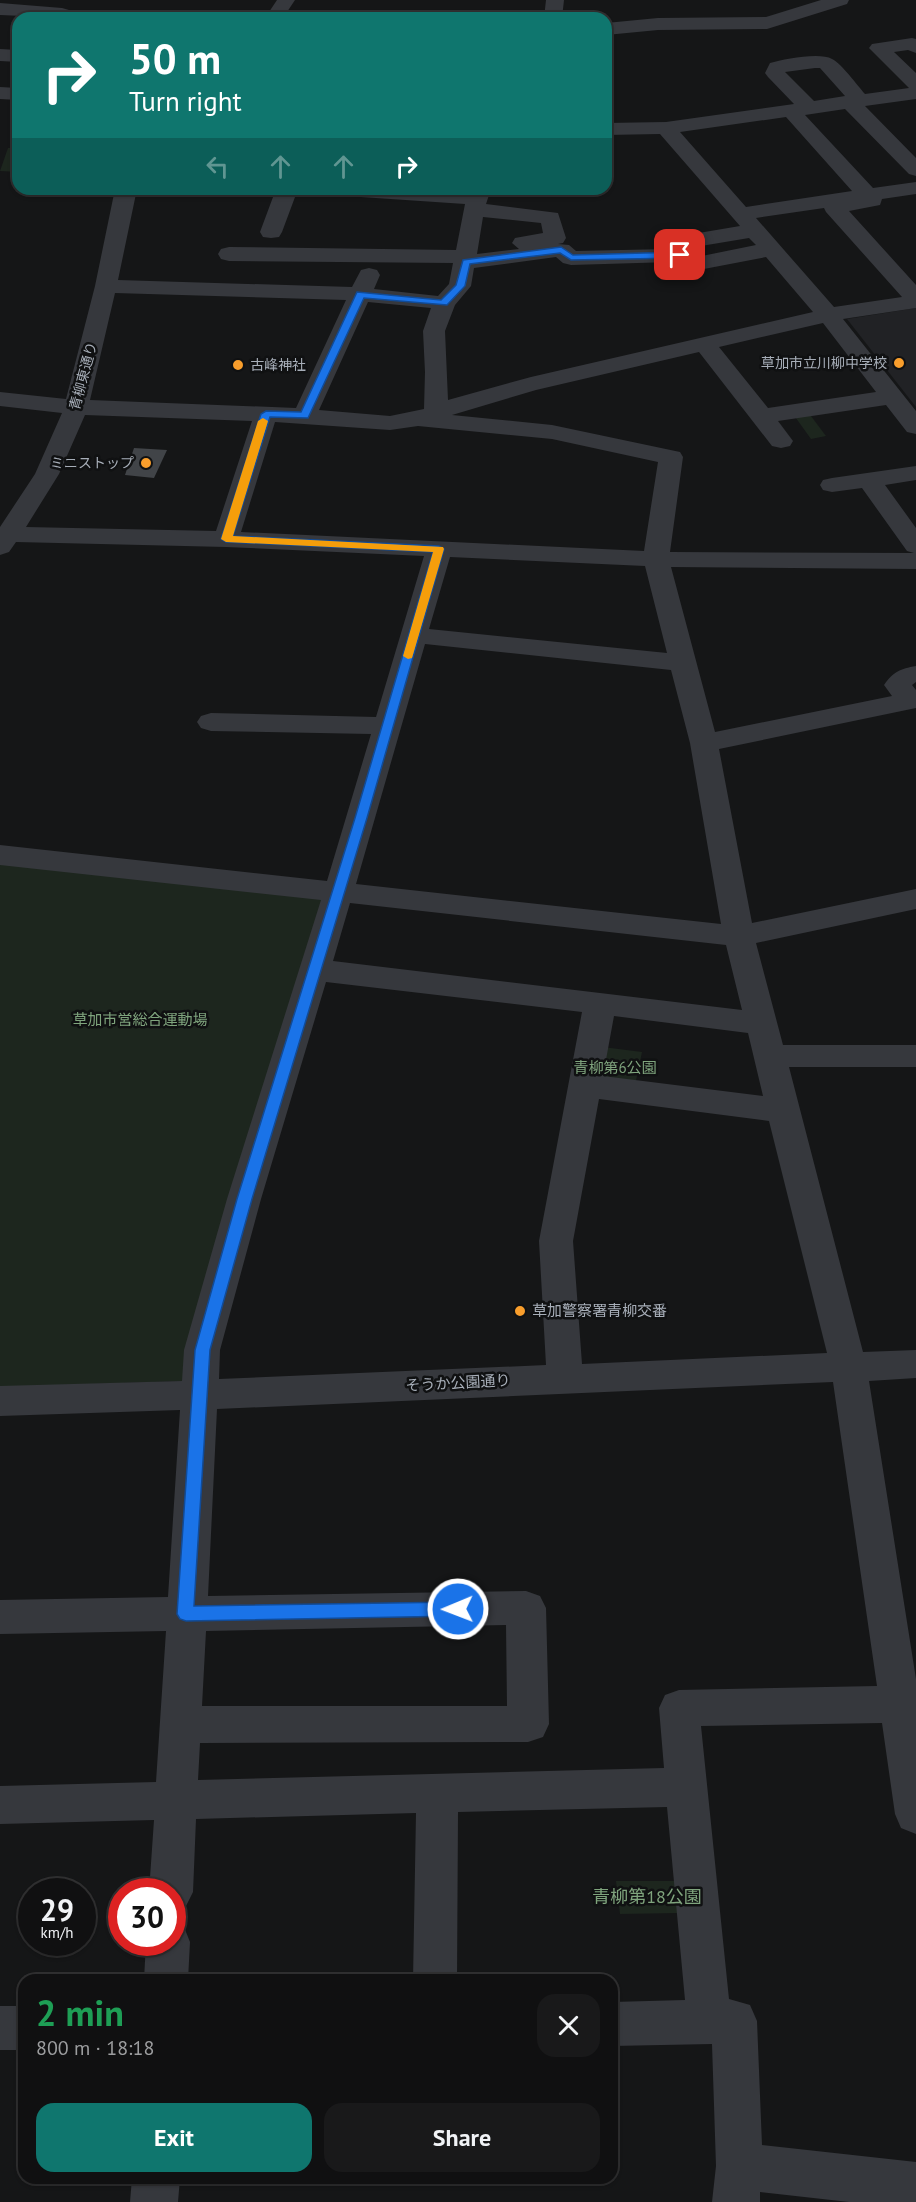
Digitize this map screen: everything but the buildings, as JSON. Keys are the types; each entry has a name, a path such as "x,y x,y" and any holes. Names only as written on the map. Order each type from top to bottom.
{"street":[{"path":"612,28 658,24 767,23 840,0"},
{"path":"0,9 37,12"},
{"path":"916,47 912,44 879,48 916,84"},
{"path":"916,170 826,63 815,62 777,67 775,73 799,109 872,200 834,207 916,300"},
{"path":"612,129 666,128 916,93"},
{"path":"666,128 828,315 916,427"},
{"path":"772,249 684,266 677,243 749,222 868,195 916,188"},
{"name":"青柳東通り","path":"5,541 47,474 76,407 106,286 125,195"},
{"path":"271,232 285,195"},
{"path":"419,195 477,199 550,218 555,238 467,257"},
{"path":"427,416 437,372 434,331 444,303 460,286 477,199"},
{"path":"229,254 467,257 561,250 571,258 680,255"},
{"path":"304,416 377,255"},
{"path":"106,286 360,294 444,303"},
{"path":"0,399 76,407 266,414 390,423 427,416 508,389 704,343 828,315 916,300"},
{"path":"704,343 781,441"},
{"path":"762,416 892,397"},
{"path":"226,539 266,414"},
{"path":"427,416 552,432 671,457 656,560 704,743 739,936 849,1368 908,1705 916,1814"},
{"path":"832,485 916,473"},
{"path":"869,480 916,546"},
{"path":"5,541 71,537 226,539 656,560 916,561"},
{"path":"172,1878 202,1350 244,1199 315,970 439,549"},
{"path":"414,635 684,663"},
{"path":"913,701 898,685 905,676 916,674"},
{"path":"704,743 913,701"},
{"path":"211,722 388,726"},
{"path":"0,855 739,936 916,899"},
{"path":"315,970 761,1024"},
{"path":"565,1378 556,1241 600,1003"},
{"path":"770,1056 916,1056"},
{"path":"585,1085 784,1111"},
{"name":"そうか公園通り","path":"0,1401 199,1395 916,1364"},
{"path":"0,1617 526,1608 528,1724 180,1725"},
{"path":"709,2022 679,1708 908,1705"},
{"path":"0,1805 686,1787"},
{"path":"435,1974 437,1794"},
{"path":"166,1974 167,1956"},
{"path":"618,2024 734,2021 738,2184 916,2186"},
{"path":"0,2028 18,2028"},
{"path":"154,2202 156,2184"}],"shaded area":[{"name":"草加市立川柳中学校","path":"916,308 916,407 847,319"}],"green space":[{"path":"8,148 12,148 12,172 0,171"},
{"path":"808,412 826,436 811,439 793,414"},
{"name":"草加市営総合運動場","path":"0,863 326,899 184,1381 0,1387"},
{"name":"青柳第6公園","path":"595,1046 642,1052 634,1090 588,1084"},
{"name":"青柳第18公園","path":"616,1881 675,1881 679,1913 620,1914"}],"slow traffic":[{"path":"263,421 226,539 439,549 408,656"}],"place":[{"name":"草加市立川柳中学校","path":"899,363"},
{"name":"古峰神社","path":"238,365"},
{"name":"ミニストップ","path":"146,463"},
{"name":"草加警察署青柳交番","path":"520,1311"}],"route":[{"path":"458,1609 186,1614 202,1350 244,1199 361,818 439,549 226,539 266,414 304,416 360,294 444,303 460,286 466,262 561,250 571,258 680,255"}]}
